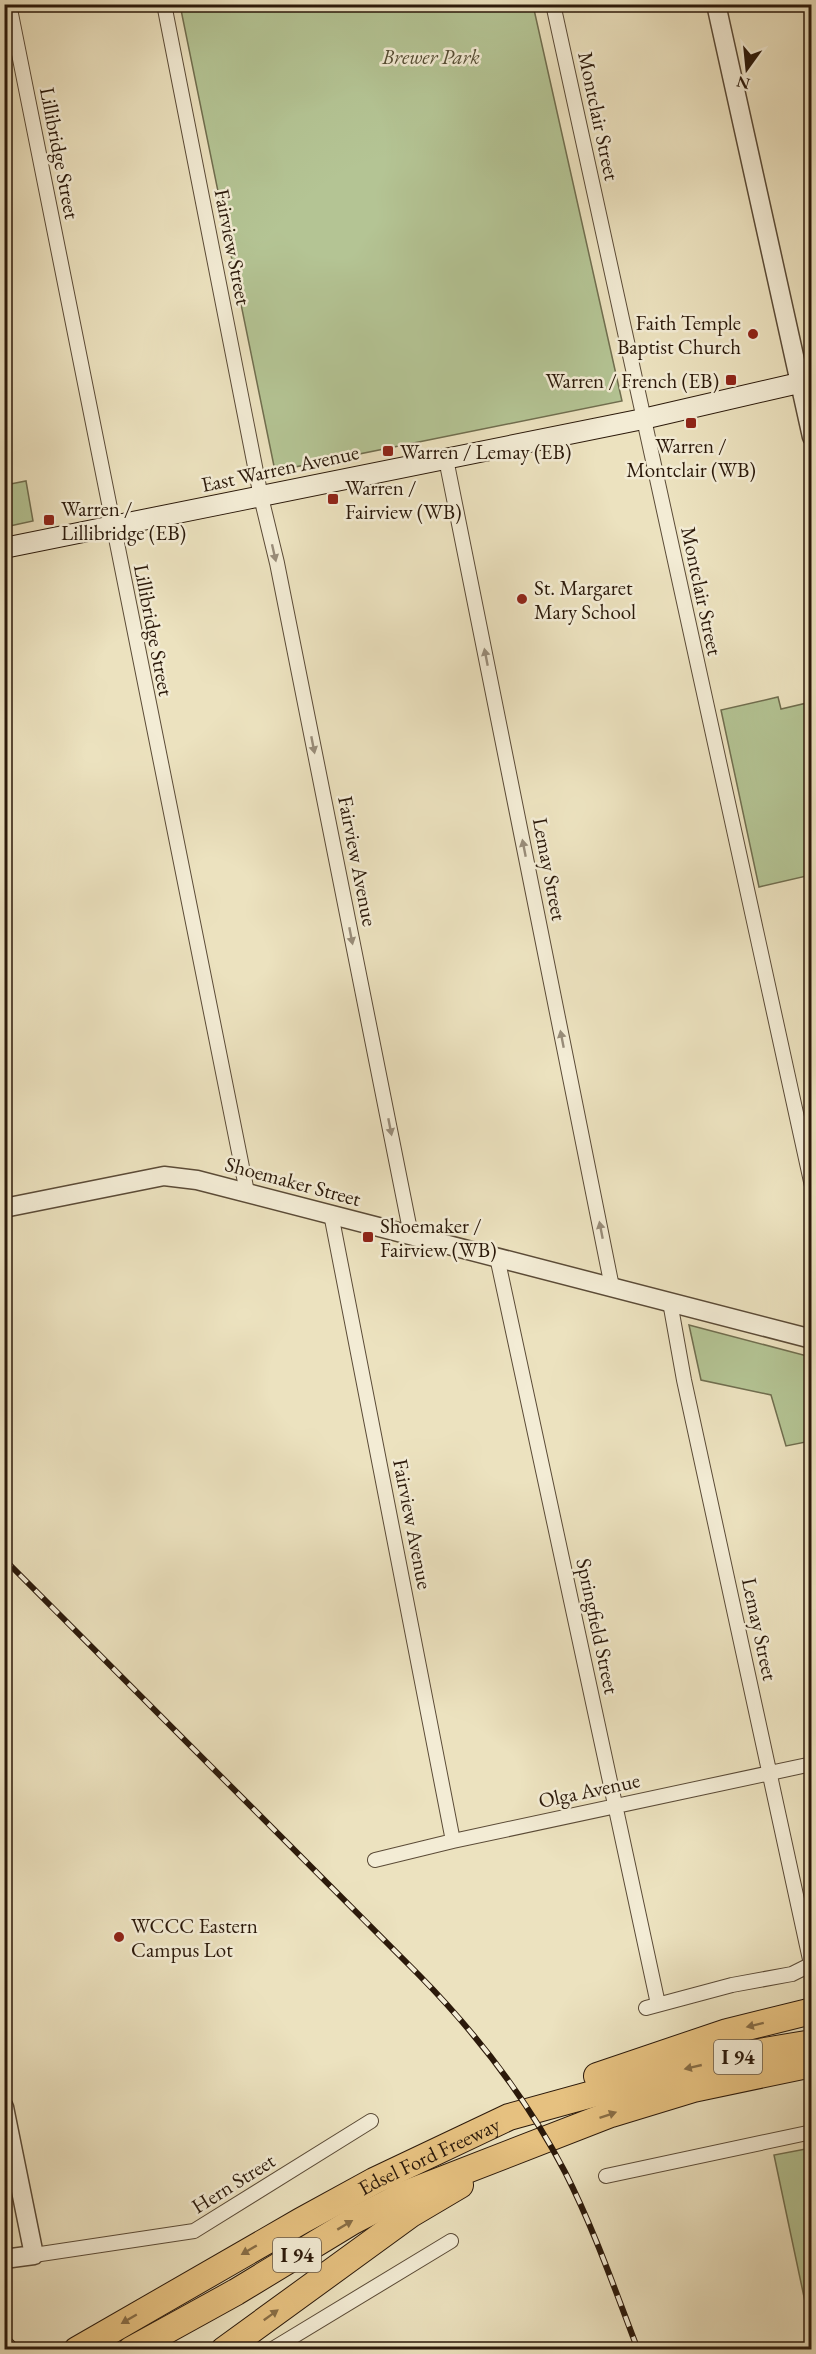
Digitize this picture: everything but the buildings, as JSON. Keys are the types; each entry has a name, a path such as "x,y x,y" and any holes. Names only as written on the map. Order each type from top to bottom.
{"highway":[{"path":"509,2117 587,2079 727,2032 812,2011"},
{"name":"Edsel Ford Freeway","path":"77,2349 374,2181 509,2117 664,2074 747,2054 812,2043"},
{"name":"Edsel Ford Freeway","path":"131,2349 236,2292 353,2221 405,2194 611,2114 693,2089 812,2064"},
{"path":"224,2349 411,2214 518,2151"},
{"path":"157,2349 236,2292"}],"main road":[{"name":"East Warren Avenue","path":"4,548 643,419 806,381"},
{"path":"4,2346 8,2349"}],"street":[{"name":"Lillibridge Street","path":"9,4 112,528 247,1192"},
{"name":"Fairview Street","path":"164,4 261,496"},
{"name":"Montclair Street","path":"553,4 812,1186"},
{"path":"716,4 806,381 812,437"},
{"name":"Lemay Street","path":"446,459 612,1287"},
{"name":"Fairview Avenue","path":"261,496 279,574 411,1235"},
{"name":"Shoemaker Street","path":"4,1208 164,1176 198,1180 812,1339"},
{"name":"Fairview Avenue","path":"331,1214 453,1841"},
{"name":"Springfield Street","path":"496,1257 615,1806 651,2006 732,1985 792,1974 812,1964"},
{"name":"Lemay Street","path":"670,1302 684,1380 812,1964"},
{"name":"Olga Avenue","path":"375,1860 453,1841 812,1764"},
{"path":"4,2107 34,2255 4,2259"},
{"name":"Hern Street","path":"34,2255 194,2232 371,2121"},
{"path":"606,2176 812,2132"},
{"path":"271,2349 451,2241"}],"green space":[{"name":"Brewer Park","path":"180,5 533,5 622,401 275,471"},
{"path":"26,481 33,521 5,527 5,485"},
{"path":"778,697 781,709 811,702 811,875 759,887 721,710"},
{"path":"689,1325 811,1357 811,1441 786,1446 771,1395 701,1380"},
{"path":"812,2148 811,2330 774,2155"}],"railway":[{"path":"4,1559 419,1975 481,2044 517,2093 565,2172 595,2238 638,2350"}],"place":[{"name":"Faith Temple Baptist Church","path":"753,334"},
{"name":"Warren / French (EB)","path":"731,380"},
{"name":"Warren / Montclair (WB)","path":"691,423"},
{"name":"Warren / Lemay (EB)","path":"388,451"},
{"name":"Warren / Fairview (WB)","path":"333,499"},
{"name":"Warren / Lillibridge (EB)","path":"49,520"},
{"name":"St. Margaret Mary School","path":"522,599"},
{"name":"Shoemaker / Fairview (WB)","path":"368,1237"},
{"name":"WCCC Eastern Campus Lot","path":"119,1937"}]}
